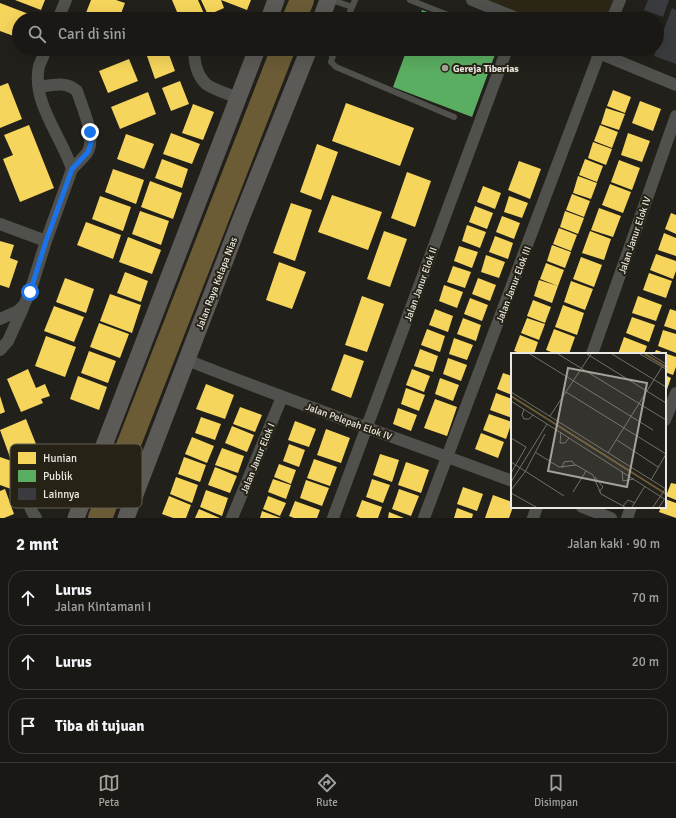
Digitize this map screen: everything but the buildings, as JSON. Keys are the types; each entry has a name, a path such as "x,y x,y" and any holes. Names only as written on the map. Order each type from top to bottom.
{"main road":[{"path":"272,12 276,0"},
{"path":"324,12 328,0"},
{"path":"104,444 254,56"},
{"name":"Jalan Raya Kelapa Nias","path":"142,477 242,216 306,56"},
{"path":"76,518 80,508"},
{"name":"Jalan Raya Kelapa Nias","path":"126,518 130,508"}],"street":[{"path":"61,12 66,0"},
{"path":"472,0 501,12"},
{"path":"615,12 620,0"},
{"path":"43,56 39,67 39,87 45,112 68,157 72,169"},
{"path":"194,56 195,66 206,84 238,98"},
{"name":"Jalan Janur Elok II","path":"333,518 504,56"},
{"name":"Jalan Janur Elok III","path":"424,518 595,56"},
{"path":"611,56 676,85"},
{"path":"0,350 8,340 30,292 46,241 72,169 88,152 91,143 90,132 77,91 72,87 57,84 39,87"},
{"name":"Jalan Janur Elok IV","path":"592,353 676,116"},
{"path":"0,224 46,241"},
{"path":"0,319 12,315 24,305"},
{"name":"Jalan Pelepah Elok IV","path":"187,360 282,398 448,456 511,481"},
{"path":"666,417 676,392"},
{"name":"Jalan Janur Elok I","path":"232,518 282,398"},
{"path":"31,508 36,518"},
{"path":"533,518 537,508"},
{"path":"585,508 611,518"},
{"path":"627,518 631,508"}],"lane":[{"path":"332,0 352,7"},
{"path":"350,12 355,0"},
{"path":"410,0 440,12"},
{"path":"333,56 331,62 336,67 454,117"}],"shaded area":[{"path":"484,0 613,0 609,12 514,12"}],"waterway":[{"path":"297,12 302,0"},
{"path":"129,444 280,56"},
{"path":"100,518 104,508"}],"place":[{"name":"Gereja Tiberias","path":"445,68"}],"route":[{"path":"30,292 46,241 72,169 88,152 91,143 90,132"}]}
